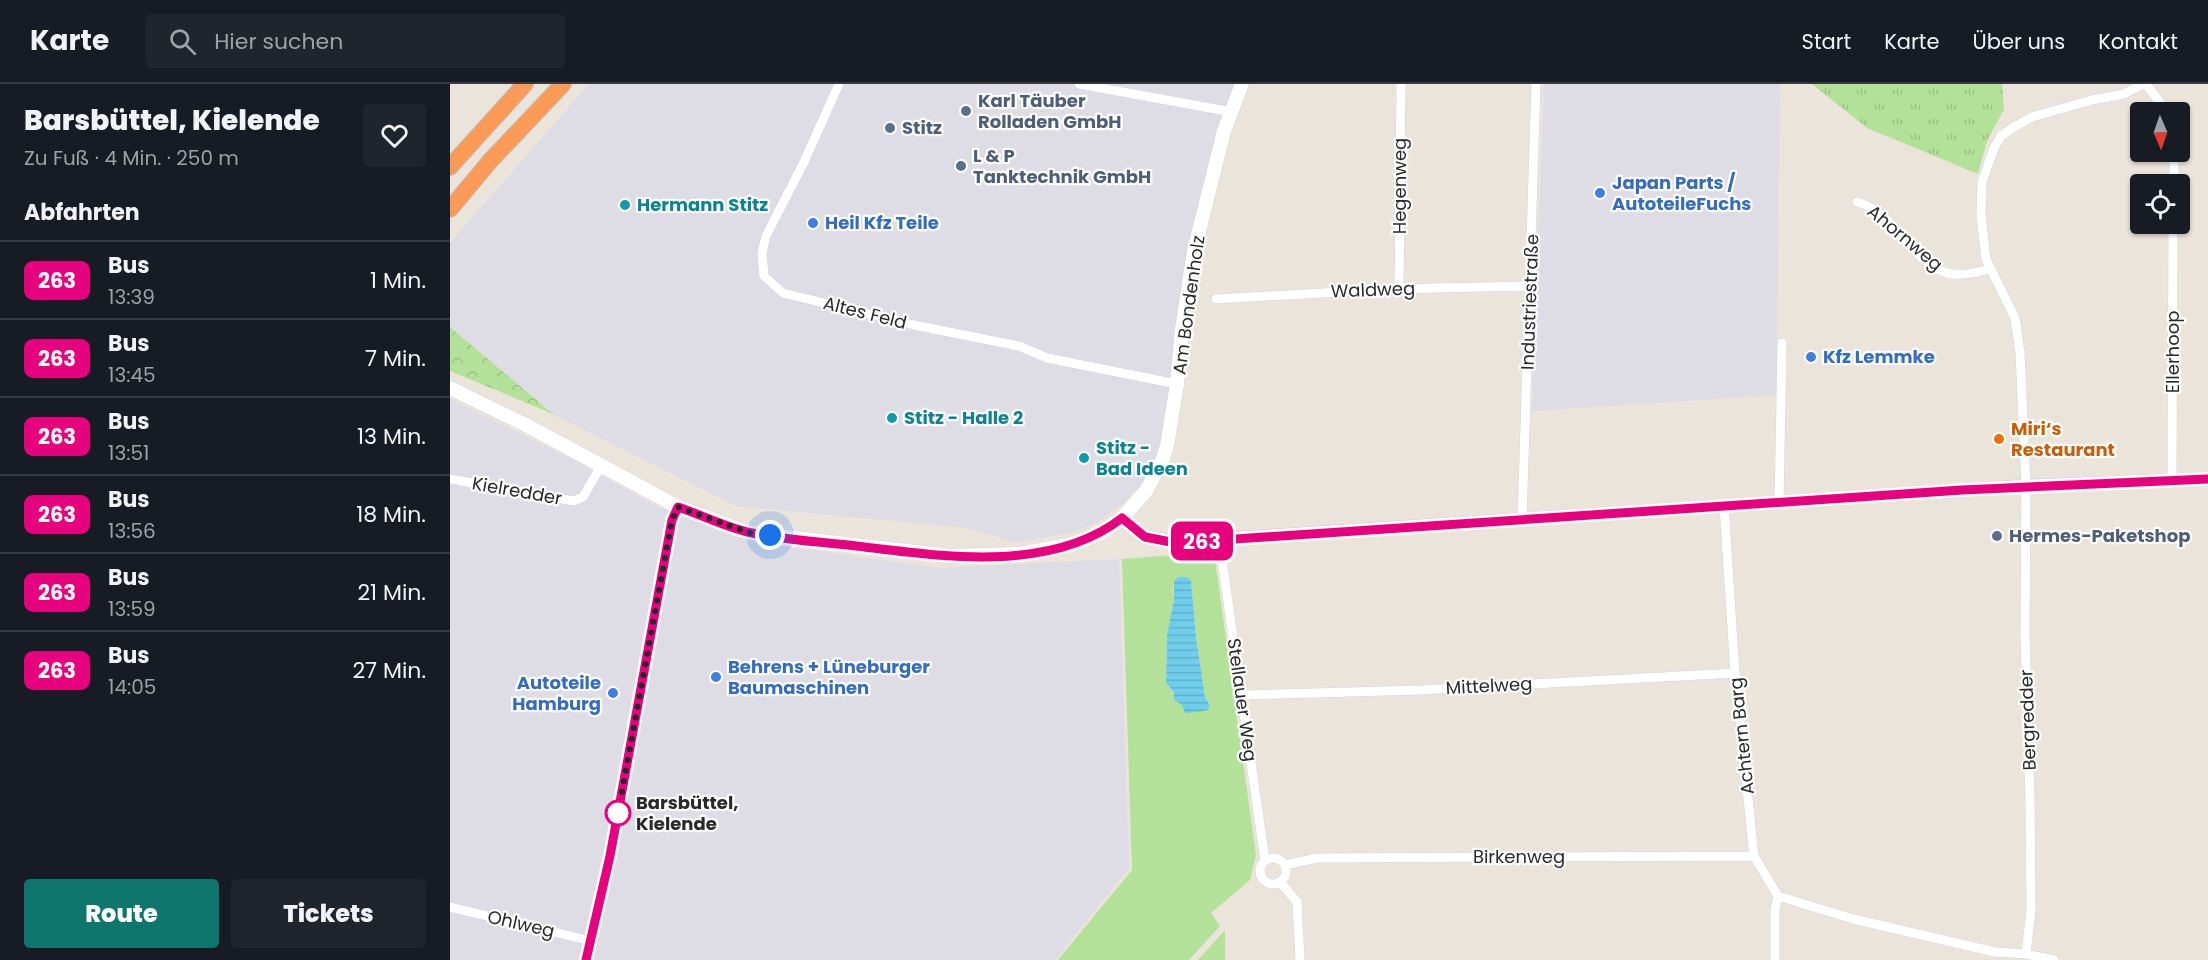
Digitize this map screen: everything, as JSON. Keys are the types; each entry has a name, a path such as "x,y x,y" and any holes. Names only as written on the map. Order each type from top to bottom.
{"highway":[{"path":"450,167 525,84"},
{"path":"450,209 491,160 563,84"}],"main road":[{"name":"Am Bondenholz","path":"450,388 526,425 678,507 750,533 950,556 1010,555 1060,548 1101,533 1122,518 1146,491 1167,447 1194,251 1224,131 1242,84"}],"street":[{"name":"Altes Feld","path":"839,84 804,162 766,236 762,253 764,276 783,293 914,325 1018,346 1047,358 1177,384"},
{"path":"1079,84 1232,112"},
{"name":"Hegenweg","path":"1399,289 1401,84"},
{"name":"Industriestraße","path":"1522,520 1536,84"},
{"path":"2144,84 2159,102"},
{"name":"Bergredder","path":"2026,954 2031,898 2025,639 2026,486 2020,353 2015,318 1989,269 1983,244 1983,182 1994,148 2001,136 2032,117 2092,100 2124,94 2144,84"},
{"name":"Ahornweg","path":"1857,202 1868,205 1881,214 1931,265 1947,273 1961,274 1989,269"},
{"name":"Ellerhoop","path":"2172,481 2174,234"},
{"name":"Waldweg","path":"1216,298 1399,289 1531,286"},
{"path":"1779,504 1782,343"},
{"name":"Kielredder","path":"450,478 574,501 584,497 601,466"},
{"path":"1122,518 1145,537 1176,543 2026,486 2208,479"},
{"name":"Achtern Barg","path":"1724,506 1735,673 1754,856 1778,896"},
{"path":"586,960 610,856 672,520 678,507"},
{"name":"Stellauer Weg","path":"1220,539 1265,860 1260,867 1260,874 1264,881 1272,884 1280,882"},
{"name":"Mittelweg","path":"1243,695 1422,690 1735,673"},
{"name":"Birkenweg","path":"1285,865 1305,859 1324,857 1754,856"},
{"path":"1265,860 1272,857 1280,859 1285,865 1286,875 1280,882 1297,902 1300,960"},
{"path":"1775,960 1775,909 1778,896 1853,919 1993,956 2026,954 2054,960"},
{"name":"Ohlweg","path":"450,907 591,941"}],"shaded area":[{"path":"589,84 1235,84 1217,130 1194,221 1178,316 1162,443 1154,465 1144,481 1124,502 1098,522 1071,533 1014,542 967,528 735,506 553,414 450,327 450,243"},
{"path":"1544,84 1780,84 1776,395 1532,411"},
{"path":"450,399 578,462 658,507 748,541 938,568 1119,559 1129,868 1055,960 450,960"}],"green space":[{"path":"1812,84 2002,84 2004,109 1987,141 1978,174 1867,128"},
{"path":"450,327 553,414 450,371"},
{"path":"1214,552 1256,855 1250,880 1211,913 1220,926 1189,960 1058,960 1132,870 1122,559","holes":["1191,580 1196,637 1205,697 1209,703 1191,713 1180,703 1166,683 1167,635 1174,600 1173,586"]},
{"path":"1225,930 1225,960 1198,960"}],"water":[{"path":"1179,577 1191,580 1196,637 1205,697 1210,706 1208,710 1187,713 1182,705 1174,700 1174,693 1166,683 1167,635 1174,600 1174,581"}],"bus line":[{"name":"263","path":"586,960 604,890 672,520 678,507 750,533 884,550 950,556 989,556 1044,551 1074,544 1101,533 1122,518 1145,537 1176,543 2026,486 2208,479"}],"place":[{"name":"Karl Täuber Rolladen GmbH","path":"966,111"},
{"name":"Stitz","path":"890,128"},
{"name":"L & P Tanktechnik GmbH","path":"961,166"},
{"name":"Japan Parts / AutoteileFuchs","path":"1600,193"},
{"name":"Hermann Stitz","path":"625,205"},
{"name":"Heil Kfz Teile","path":"813,223"},
{"name":"Kfz Lemmke","path":"1811,357"},
{"name":"Stitz - Halle 2","path":"892,418"},
{"name":"Miri‘s Restaurant","path":"1999,439"},
{"name":"Stitz - Bad Ideen","path":"1084,458"},
{"name":"Hermes-Paketshop","path":"1997,536"},
{"name":"Behrens + Lüneburger Baumaschinen","path":"716,677"},
{"name":"Autoteile Hamburg","path":"613,693"},
{"name":"Barsbüttel, Kielende","path":"618,813"}],"route":[{"path":"618,813 672,520 678,507 750,533 770,535"}]}
